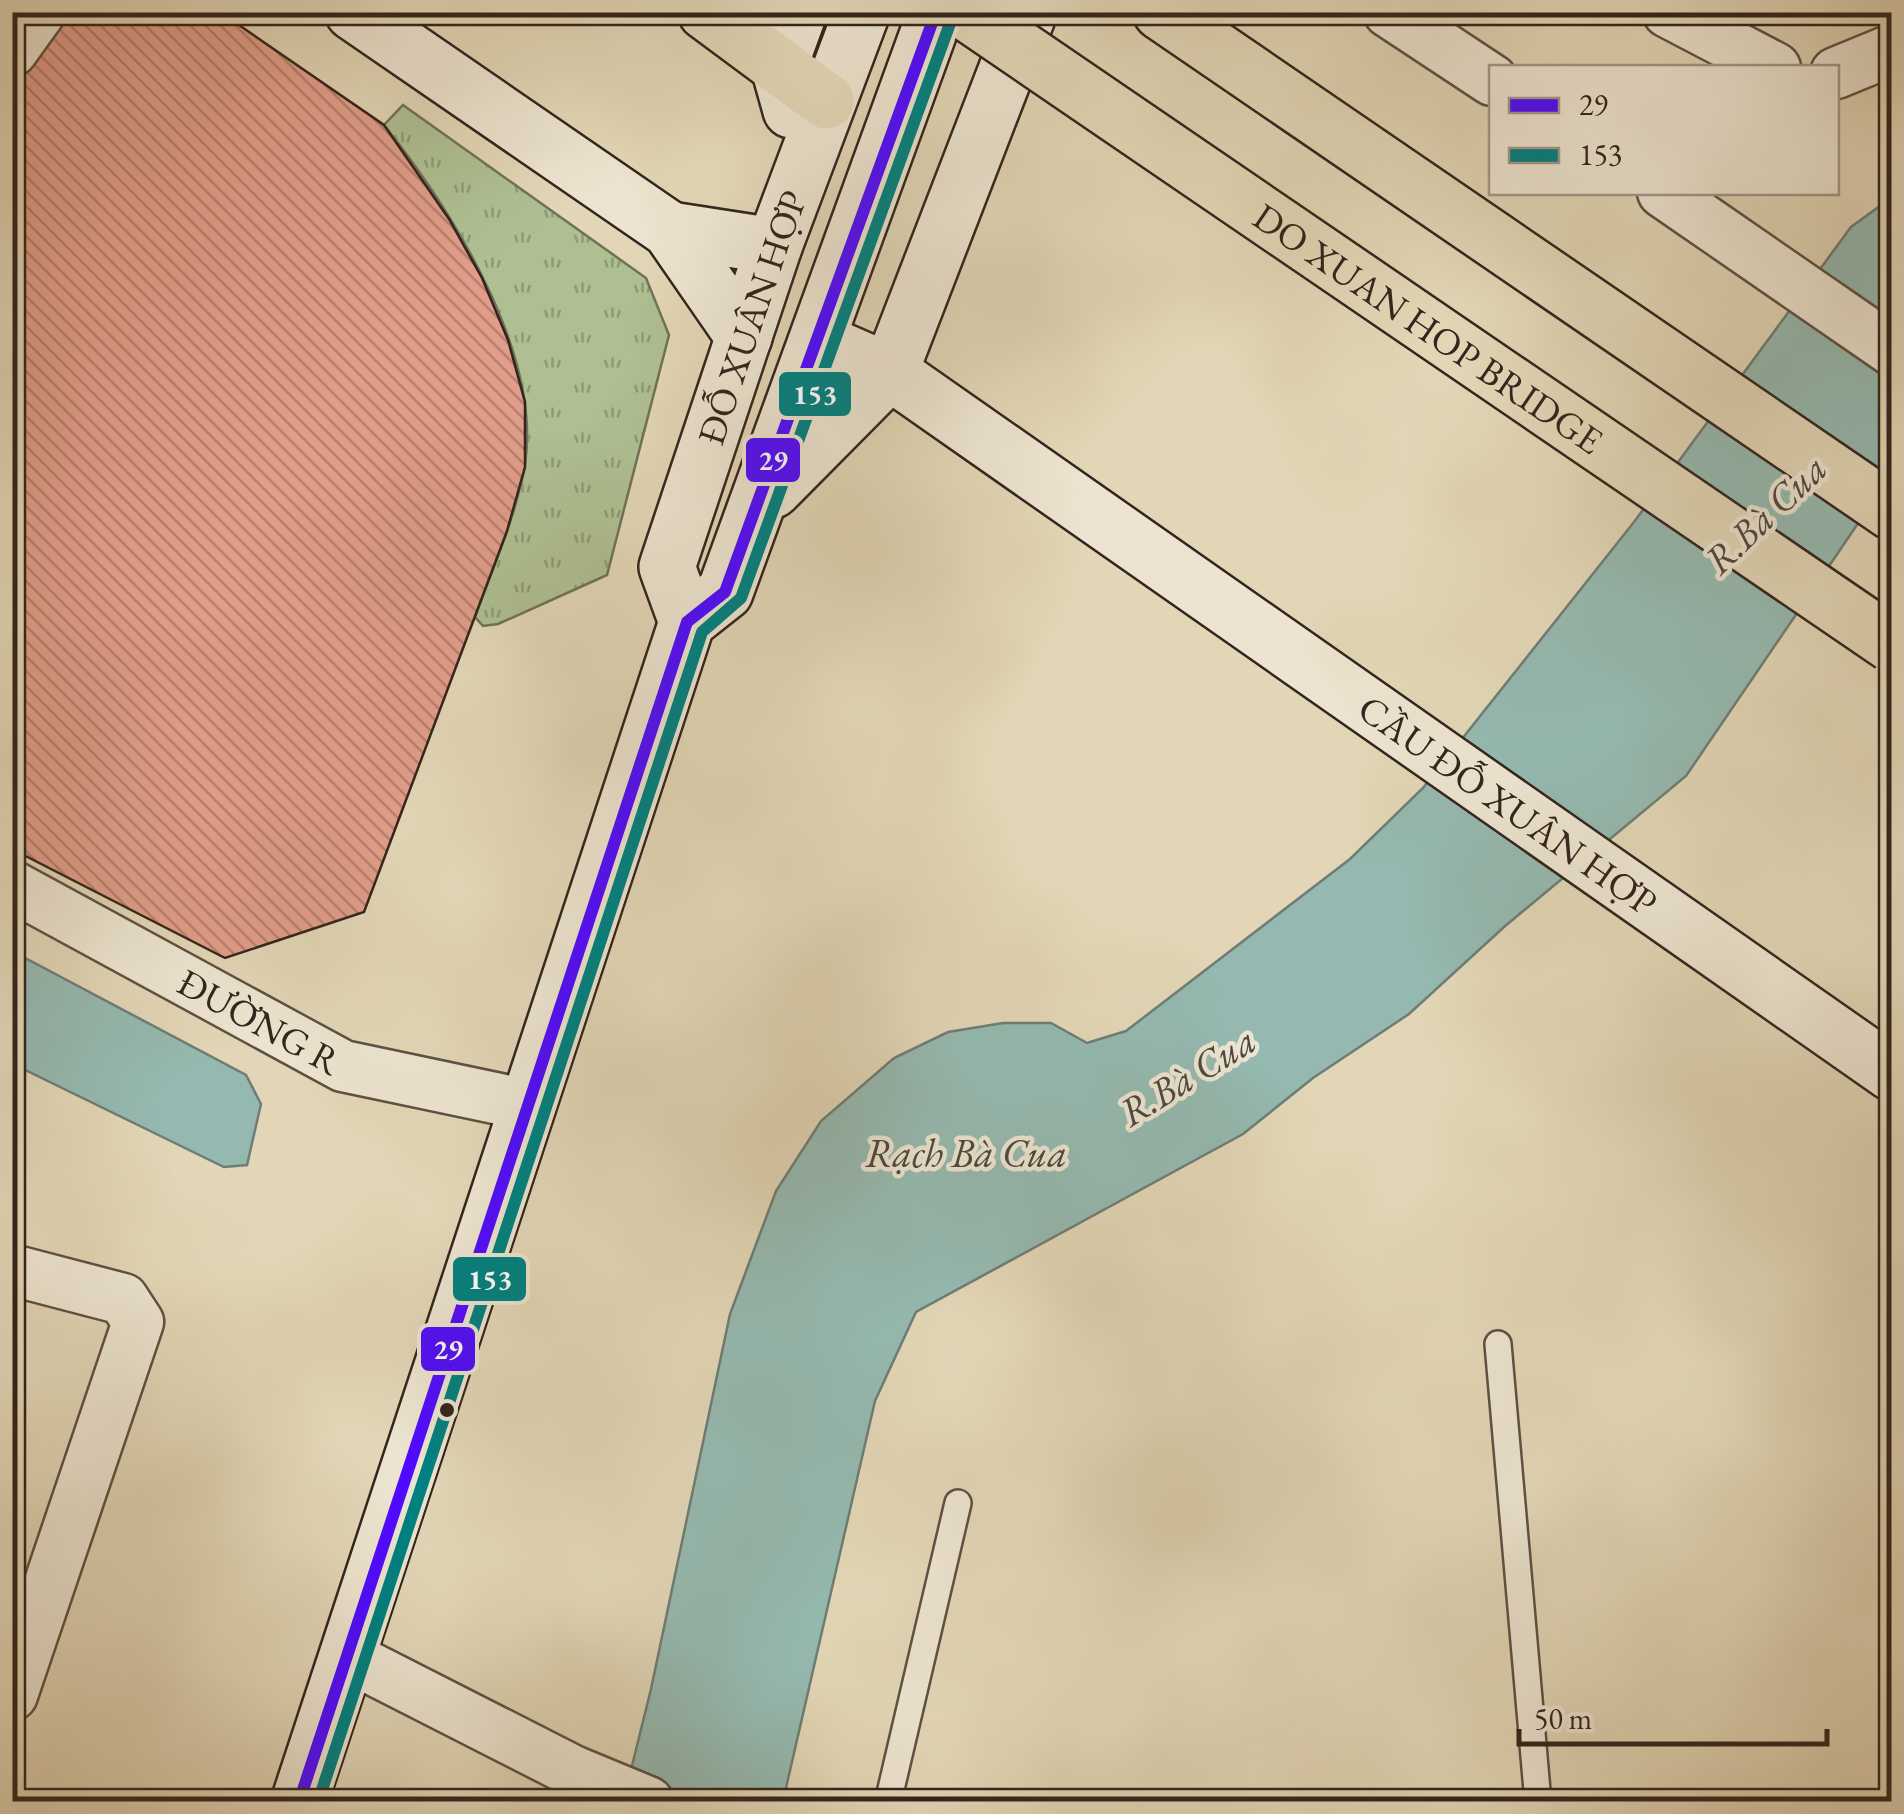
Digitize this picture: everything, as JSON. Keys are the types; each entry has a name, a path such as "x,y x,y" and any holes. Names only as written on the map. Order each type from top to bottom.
{"highway":[{"path":"706,12 826,101"},
{"name":"DO XUAN HOP BRIDGE","path":"966,12 1892,644"},
{"path":"1161,12 1892,512"}],"main road":[{"path":"353,12 670,230 744,337"},
{"path":"799,12 780,66 804,162"},
{"name":"ĐỖ XUÂN HỢP","path":"687,622 667,567 774,246 862,12"},
{"path":"299,1802 687,622 725,592 761,503 936,12"},
{"path":"761,503 890,372 1029,12"},
{"path":"670,230 774,246"},
{"name":"CẦU ĐỖ XUÂN HỢP","path":"819,341 890,372 1892,1073"}],"street":[{"path":"12,51 40,12"},
{"path":"1389,12 1489,78"},
{"path":"1668,12 1769,65"},
{"path":"1839,72 1892,50"},
{"path":"1680,203 1892,350"},
{"name":"ĐƯỜNG R","path":"12,886 343,1066 528,1105"},
{"path":"12,1270 123,1299 138,1322 12,1694"},
{"path":"349,1656 573,1771 648,1802"}],"lane":[{"path":"1498,1344 1538,1802"},
{"path":"888,1802 958,1502"}],"green space":[{"path":"403,105 646,278 669,335 607,575 498,624 483,626 475,617 510,522 525,464 527,421 520,376 506,330 463,240 384,125"}],"water":[{"name":"Rạch Bà Cua","path":"1891,198 1891,475 1686,776 1504,927 1409,1014 1313,1078 1243,1134 916,1312 875,1401 783,1801 623,1802 651,1689 730,1314 776,1191 821,1121 894,1058 948,1032 1003,1023 1051,1023 1087,1043 1126,1031 1350,859 1423,788 1634,522 1851,227"},
{"path":"12,951 246,1075 261,1104 247,1165 224,1167 13,1064"}],"building":[{"path":"65,12 220,12 384,125 449,219 482,278 508,340 525,402 525,467 507,531 364,912 225,958 12,849 12,88"}],"transit line":[{"name":"29","path":"299,1802 687,622 725,592 936,12"},
{"name":"153","path":"318,1802 702,632 741,598 952,18"}],"water label":[{"name":"R.Bà Cua","path":"1765,514"},
{"name":"R.Bà Cua","path":"1187,1076"}]}
